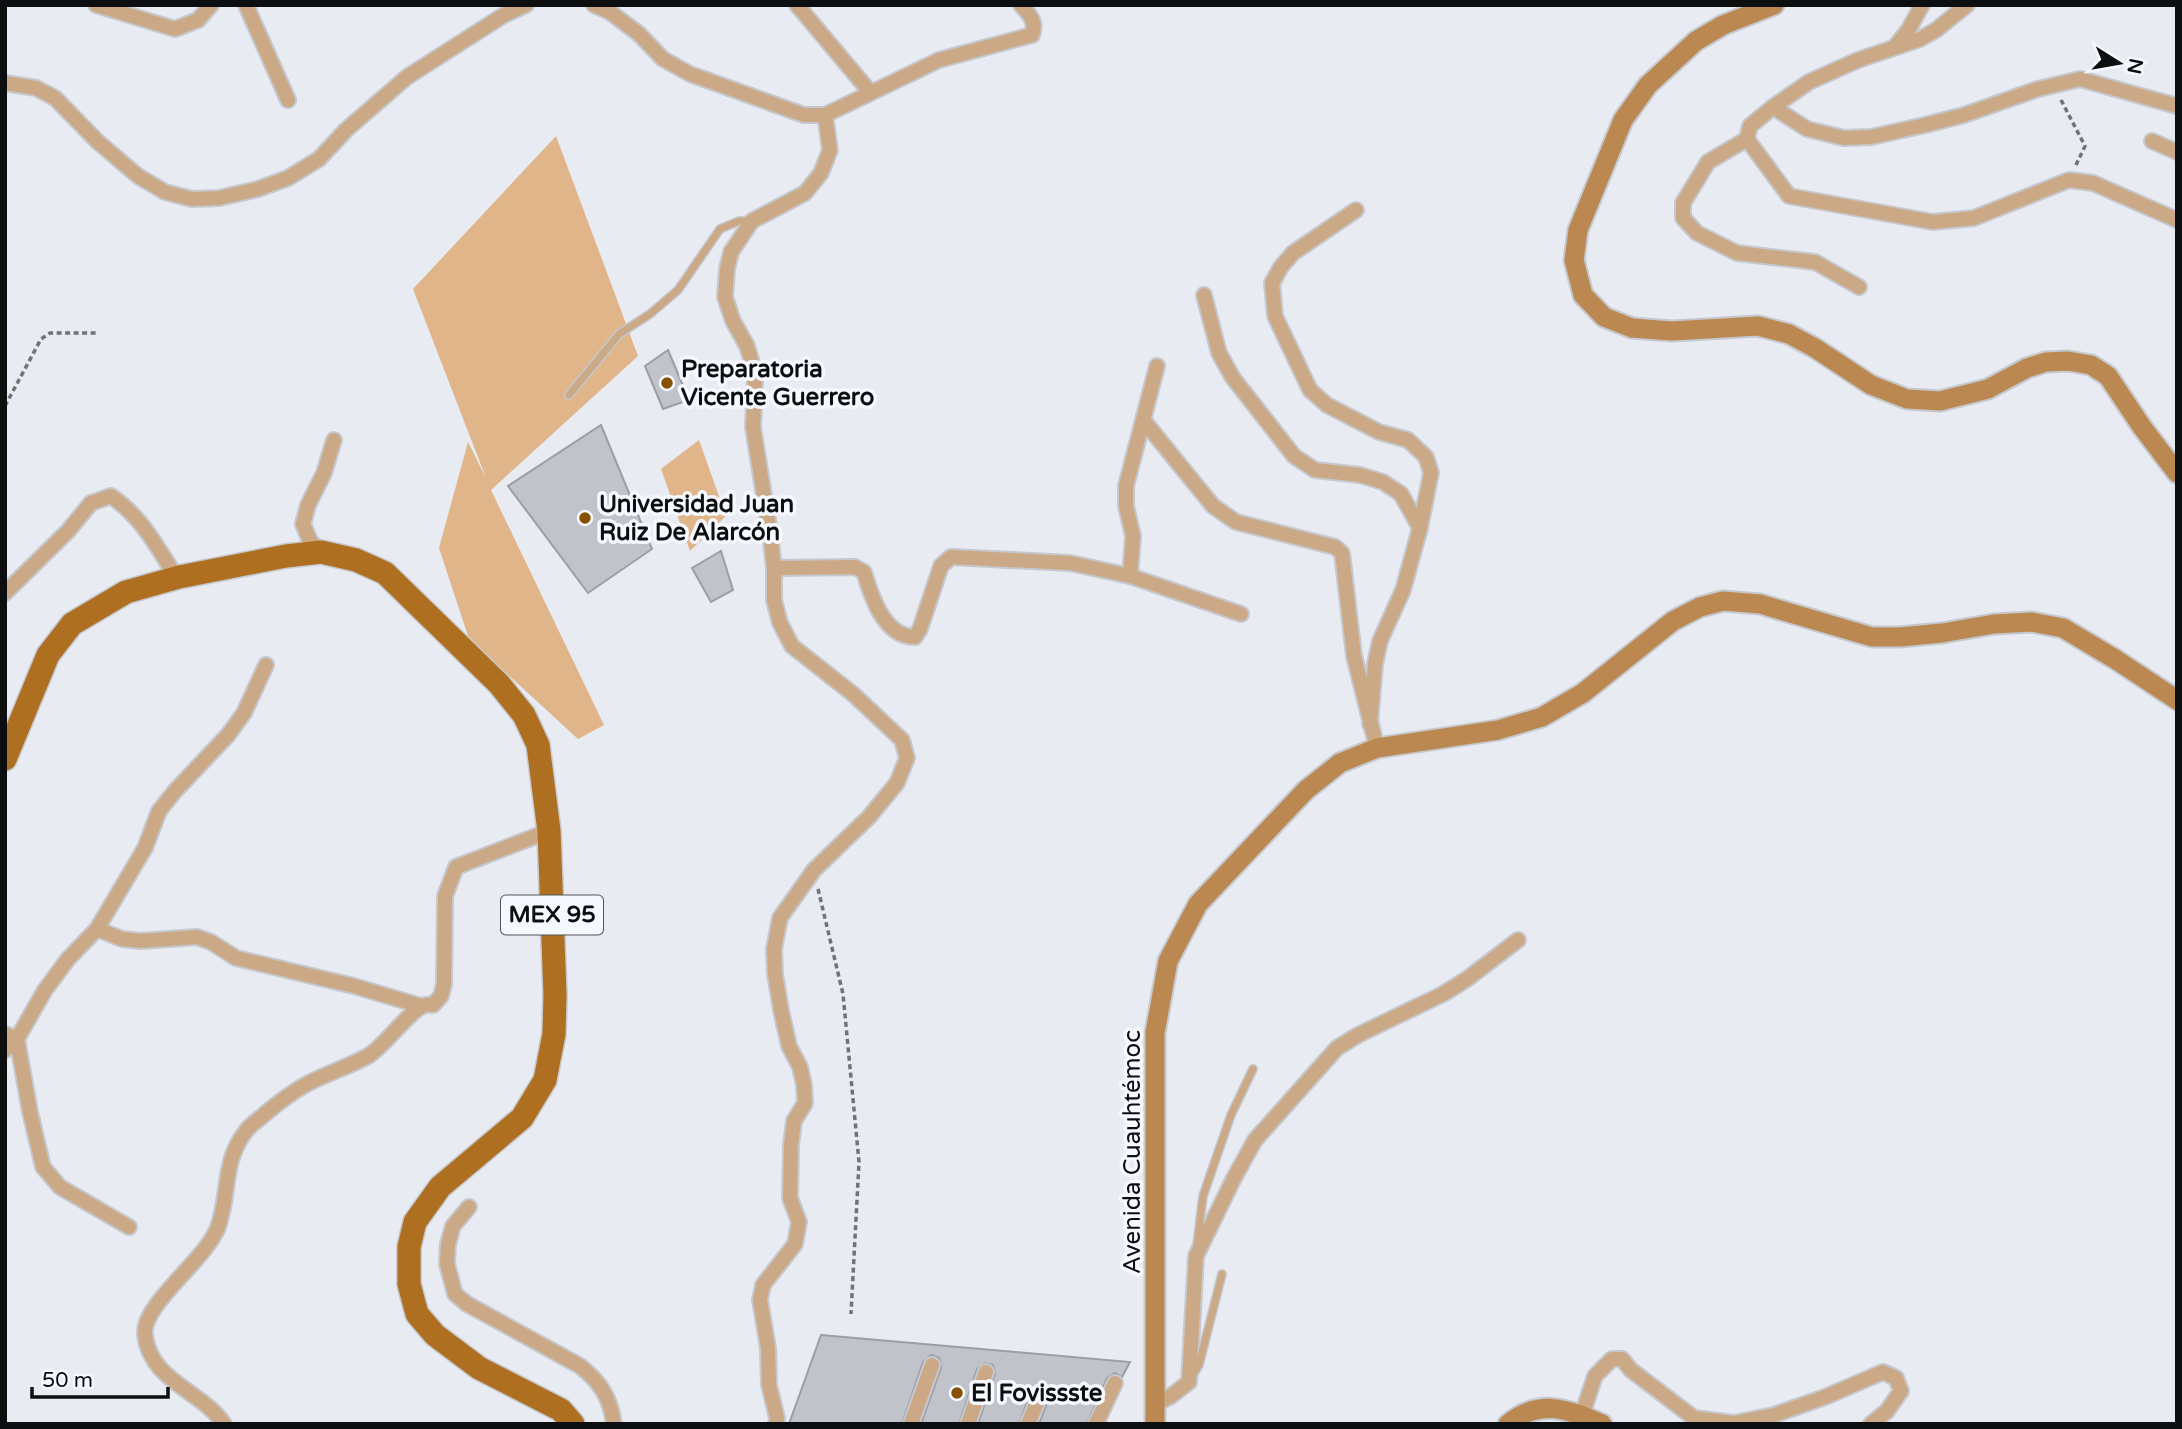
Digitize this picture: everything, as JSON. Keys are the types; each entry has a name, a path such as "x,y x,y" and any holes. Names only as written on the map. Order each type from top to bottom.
{"main road":[{"path":"1774,5 1723,25 1696,41 1648,85 1623,120 1578,230 1574,260 1583,295 1604,317 1632,328 1672,331 1758,326 1789,334 1871,385 1908,400 1940,401 1988,389 2026,368 2046,362 2068,361 2091,365 2108,376 2177,473"},
{"name":"MEX 95","path":"5,759 48,655 72,624 126,592 179,577 286,556 321,552 356,560 385,573 499,684 524,715 538,746 549,831 554,1034 545,1080 522,1118 440,1187 415,1222 409,1247 409,1284 417,1314 435,1335 479,1368 561,1410 573,1424"},
{"name":"Avenida Cuauhtémoc","path":"1155,1414 1155,1032 1168,961 1198,904 1306,790 1340,763 1377,748 1498,730 1542,717 1583,693 1673,621 1700,607 1723,601 1760,604 1872,637 1921,635 1994,624 2032,622 2063,628 2177,700"},
{"path":"1508,1424 1518,1415 1543,1407 1558,1408 1602,1424"}],"street":[{"path":"96,5 175,29 198,20 211,5"},
{"path":"246,5 288,100"},
{"path":"5,83 36,88 55,98 98,142 138,176 165,192 192,199 219,198 268,186 288,178 319,159 371,106 407,78 504,15 526,5"},
{"path":"594,5 610,12 639,34 663,59 690,74 804,115 825,115 939,60 1032,35 1032,17 1021,5"},
{"path":"797,5 870,92"},
{"path":"1895,47 1922,5"},
{"path":"1859,287 1815,262 1737,253 1697,233 1683,218 1683,203 1708,162 1747,139 1750,126 1773,107 1809,82 1928,34 1967,5"},
{"path":"1773,107 1807,129 1844,138 1871,137 1964,115 2080,79 2177,106"},
{"path":"776,1424 778,1418 769,1385 768,1348 760,1300 763,1285 795,1244 799,1222 790,1198 791,1145 794,1121 805,1103 800,1067 789,1046 781,1010 774,948 780,918 814,870 869,817 897,783 907,758 902,740 853,694 792,646 780,622 774,600 774,568 753,427 753,366 725,297 727,270 732,252 752,221 805,193 821,173 830,150 825,115"},
{"path":"1747,139 1789,196 1863,210 1933,222 1974,218 2069,180 2093,183 2177,220"},
{"path":"2152,141 2177,152"},
{"path":"1356,211 1293,253 1272,283 1275,316 1310,390 1327,405 1378,432 1408,440 1426,457 1430,472 1420,528 1402,590 1380,641 1375,664 1370,724"},
{"path":"1204,295 1219,353 1233,378 1294,456 1315,470 1360,475 1383,482 1401,494 1420,528"},
{"path":"1130,576 1133,536 1126,506 1126,486 1157,366"},
{"path":"1144,421 1213,506 1236,522 1335,547 1342,553 1354,656 1377,748"},
{"path":"321,552 310,541 303,524 334,440"},
{"path":"5,593 68,531 90,503 111,496 126,506 144,526 173,572 179,577"},
{"path":"774,568 861,569 875,606 896,631 906,637 915,637 920,629 941,566 951,556 1070,563 1130,576 1241,614"},
{"path":"5,1050 11,1037 68,959 97,929 145,848 159,811 174,790 228,735 244,713 266,665"},
{"path":"97,929 122,939 140,941 197,937 211,942 236,958 354,986 421,1006 433,1004 441,996 444,984 445,896 456,867 549,831"},
{"path":"1155,1414 1171,1396 1189,1382 1196,1256 1255,1140 1337,1048 1443,994 1518,940"},
{"path":"224,1424 216,1411 192,1396 159,1369 147,1346 144,1332 150,1312 211,1241 218,1228 233,1152 247,1129 282,1100 306,1085 370,1055 421,1006"},
{"path":"11,1037 43,1167 60,1187 129,1227"},
{"path":"469,1207 453,1226 448,1244 447,1264 455,1294 467,1304 580,1366 596,1379 611,1405 614,1424"},
{"path":"1582,1415 1595,1376 1612,1359 1622,1359 1631,1370 1694,1418 1734,1423 1774,1415 1883,1372 1896,1378 1902,1391 1871,1424"},
{"path":"911,1424 932,1365"},
{"path":"968,1424 986,1372"},
{"path":"1096,1424 1115,1383"},
{"path":"1028,1424 1041,1393"}],"lane":[{"path":"569,395 620,334 650,314 678,290 720,229 739,221 752,221"},
{"path":"1196,1256 1203,1196 1231,1115 1253,1069"},
{"path":"1189,1382 1199,1365 1222,1274"}],"path":[{"path":"2056,85 2064,109 2085,146"},
{"path":"5,406 41,339 50,333 96,333"},
{"path":"814,870 843,993 859,1162 851,1314"}],"shaded area":[{"path":"556,136 638,356 491,490 604,725 578,739 469,639 439,548 468,442 486,478 413,289"},
{"path":"699,440 726,516 690,551 661,469"}],"building":[{"name":"Preparatoria Vicente Guerrero","path":"668,350 689,400 663,409 645,366"},
{"name":"Universidad Juan Ruiz De Alarcón","path":"601,425 652,549 588,593 508,486"},
{"path":"721,551 733,590 711,602 692,568"},
{"name":"El Fovissste","path":"821,1335 1130,1362 1122,1377 1115,1373 1107,1378 1087,1424 1039,1424 1051,1392 1040,1383 1032,1389 1019,1424 978,1424 995,1374 993,1365 985,1363 977,1369 959,1424 921,1424 941,1368 939,1358 931,1355 923,1362 902,1424 789,1424"}],"place":[{"name":"Preparatoria Vicente Guerrero","path":"667,383"},
{"name":"Universidad Juan Ruiz De Alarcón","path":"585,518"},
{"name":"El Fovissste","path":"957,1393"}]}
